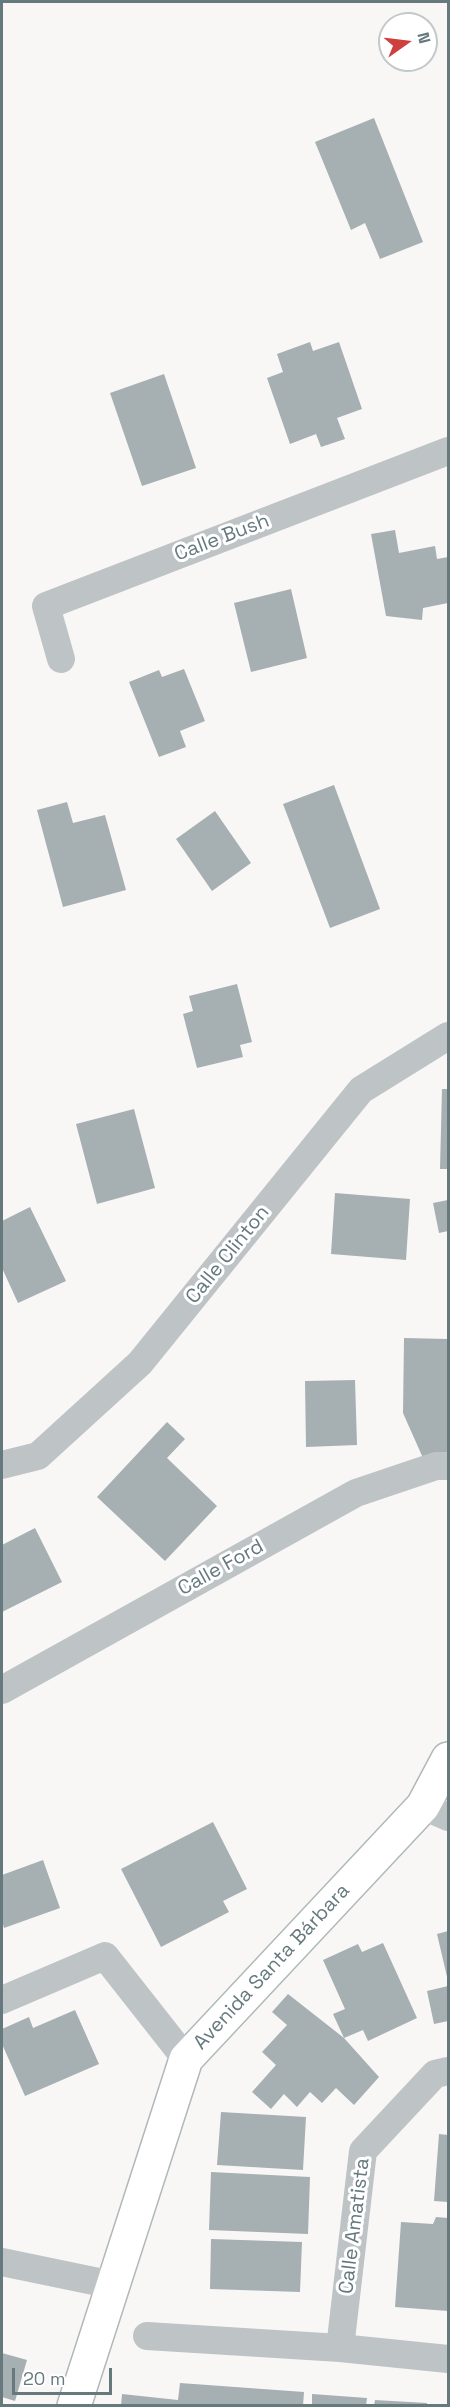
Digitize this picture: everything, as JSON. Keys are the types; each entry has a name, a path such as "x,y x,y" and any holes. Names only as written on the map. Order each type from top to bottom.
{"street":[{"name":"Calle Bush","path":"61,659 46,606 448,451"},
{"name":"Calle Clinton","path":"2,1465 38,1456 141,1363 360,1090 448,1036"},
{"name":"Calle Ford","path":"2,1690 356,1493 436,1466 448,1466"},
{"name":"Avenida Santa Bárbara","path":"74,2406 186,2059 436,1812 448,1760"},
{"path":"2,2000 105,1956 186,2059"},
{"name":"Calle Amatista","path":"340,2348 363,2151 435,2074 448,2071"},
{"path":"2,2262 113,2285"},
{"path":"147,2336 340,2348 448,2359"}],"building":[{"path":"374,118 423,242 380,259 365,223 351,230 315,142"},
{"path":"310,342 313,351 339,342 362,409 337,418 345,439 321,447 316,434 290,444 267,378 283,372 277,354"},
{"path":"164,374 196,468 142,486 110,393"},
{"path":"395,530 399,553 435,546 437,559 448,557 448,603 423,608 422,620 386,616 371,534"},
{"path":"291,589 307,658 251,672 234,603"},
{"path":"184,669 205,721 180,731 186,747 159,757 129,682 159,670 162,677"},
{"path":"334,785 380,909 330,928 283,804"},
{"path":"67,802 73,823 105,815 126,890 63,907 37,810"},
{"path":"215,811 251,863 212,891 176,839"},
{"path":"237,984 252,1042 240,1045 243,1057 197,1068 183,1014 193,1011 189,996"},
{"path":"442,1089 448,1089 448,1169 440,1169"},
{"path":"134,1109 155,1188 97,1204 76,1124"},
{"path":"335,1193 410,1199 406,1260 331,1254"},
{"path":"448,1200 448,1231 439,1233 433,1203"},
{"path":"30,1207 66,1281 18,1303 2,1268 2,1221"},
{"path":"404,1338 448,1339 448,1459 423,1458 403,1413"},
{"path":"355,1380 357,1445 306,1447 305,1381"},
{"path":"167,1422 185,1439 167,1458 217,1506 165,1561 97,1497"},
{"path":"35,1528 62,1582 2,1612 2,1545"},
{"path":"213,1822 247,1889 223,1901 229,1912 161,1947 121,1869"},
{"path":"43,1860 60,1908 4,1928 2,1875"},
{"path":"448,1931 448,1981 437,1934"},
{"path":"383,1943 417,2018 368,2041 363,2030 344,2038 333,2014 345,2009 323,1960 358,1944 362,1952"},
{"path":"448,1986 448,2021 434,2024 427,1991"},
{"path":"288,1994 344,2038 379,2077 354,2105 336,2088 322,2103 310,2092 297,2107 284,2094 271,2109 252,2092 276,2065 262,2052 287,2025 272,2012"},
{"path":"75,2010 99,2064 25,2096 2,2044 2,2029 29,2017 33,2028"},
{"path":"221,2112 306,2117 303,2170 217,2165"},
{"path":"439,2134 448,2135 448,2202 434,2201"},
{"path":"211,2172 310,2177 308,2234 209,2230"},
{"path":"436,2217 448,2218 448,2311 395,2307 401,2222 433,2224"},
{"path":"211,2239 302,2242 300,2292 210,2289"},
{"path":"2,2353 27,2360 15,2401 2,2397"},
{"path":"180,2383 304,2392 303,2406 121,2406 122,2394 178,2400"},
{"path":"312,2394 367,2398 366,2406 312,2406"},
{"path":"375,2400 427,2403 427,2406 374,2406"}]}
